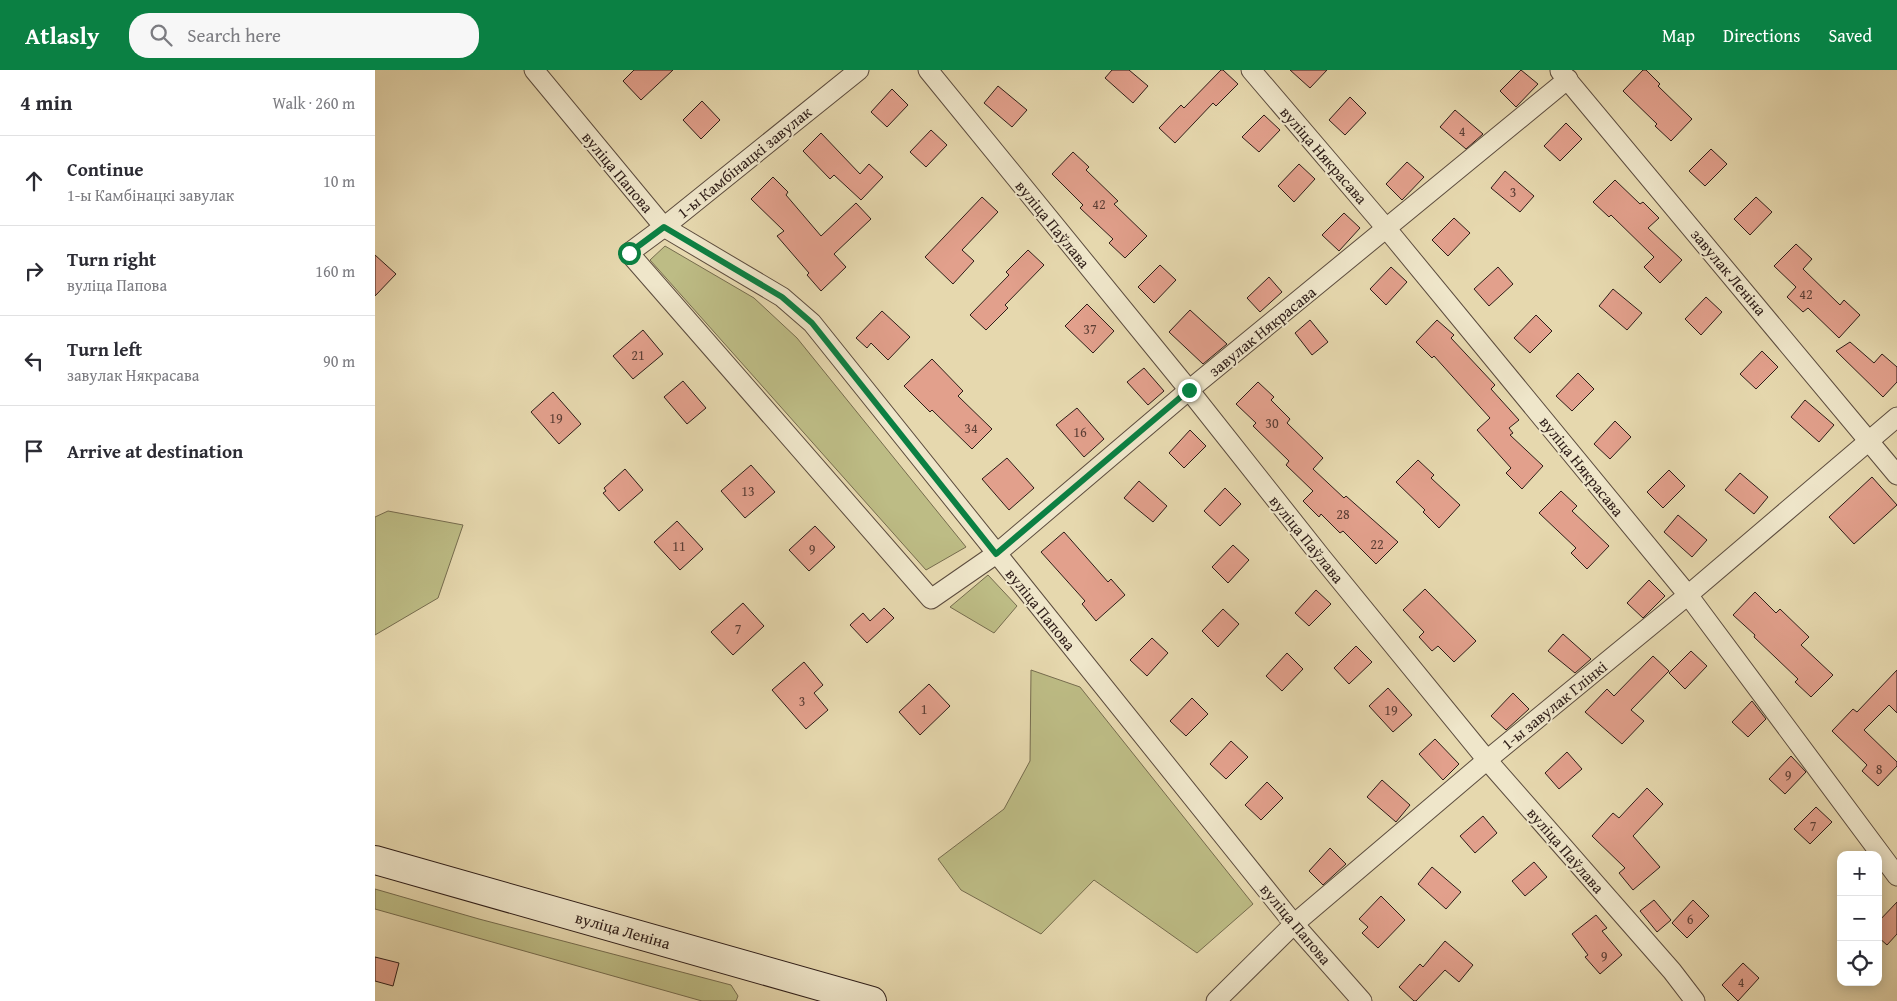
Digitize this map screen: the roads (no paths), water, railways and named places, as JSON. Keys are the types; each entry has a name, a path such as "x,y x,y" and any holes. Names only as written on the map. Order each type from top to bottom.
{"main road":[{"name":"вуліца Леніна","path":"375,860 872,1001"}],"street":[{"name":"вуліца Папова","path":"534,70 664,227 782,297 812,323 1294,924 1363,1001"},
{"name":"1-ы Камбінацкі завулак","path":"859,70 629,253 931,599"},
{"name":"вуліца Паўлава","path":"928,70 1189,390 1321,558 1487,760 1672,971 1695,1001"},
{"name":"вуліца Някрасава","path":"1251,70 1387,228 1688,595 1897,876"},
{"name":"завулак Някрасава","path":"931,599 996,554 1189,390 1387,228 1564,75"},
{"name":"завулак Леніна","path":"1564,75 1897,475"},
{"name":"1-ы завулак Глінкі","path":"1217,1001 1294,924 1487,760 1688,595 1897,417"}]}
